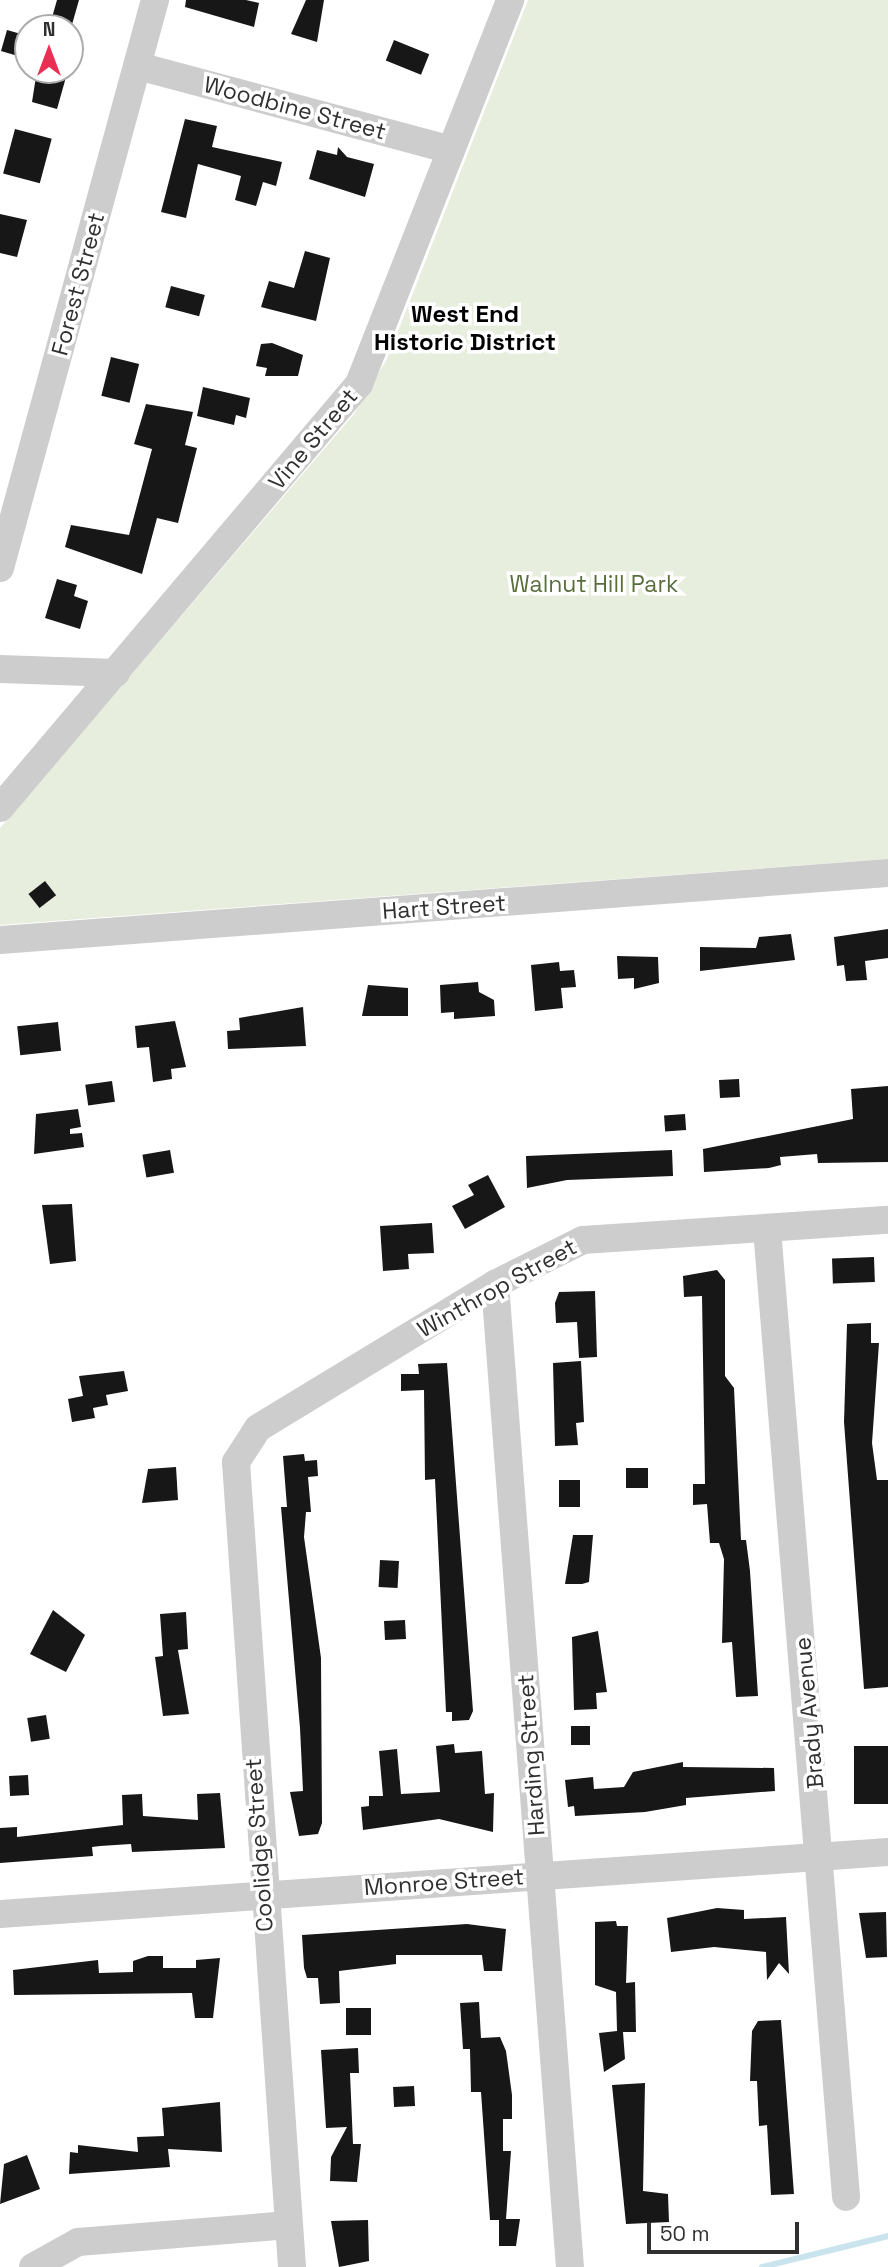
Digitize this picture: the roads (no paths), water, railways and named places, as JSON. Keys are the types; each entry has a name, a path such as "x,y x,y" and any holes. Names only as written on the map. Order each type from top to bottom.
{"street":[{"name":"Forest Street","path":"0,568 155,0"},
{"name":"Vine Street","path":"0,808 359,384 510,0"},
{"name":"Woodbine Street","path":"138,65 451,150"},
{"path":"0,669 116,673"},
{"name":"Hart Street","path":"0,940 888,873"},
{"name":"Winthrop Street","path":"258,1429 495,1284 583,1240 888,1220"},
{"name":"Brady Avenue","path":"767,1229 821,1857 846,2197"},
{"name":"Harding Street","path":"495,1284 570,2267"},
{"name":"Coolidge Street","path":"258,1429 236,1462 262,1894 292,2267"},
{"name":"Monroe Street","path":"0,1914 888,1853"},
{"path":"33,2267 78,2242 288,2225"}],"waterway":[{"path":"762,2267 888,2236"}],"district":[{"name":"West End Historic District","path":"465,328"}],"park label":[{"name":"Walnut Hill Park","path":"594,584"}]}
